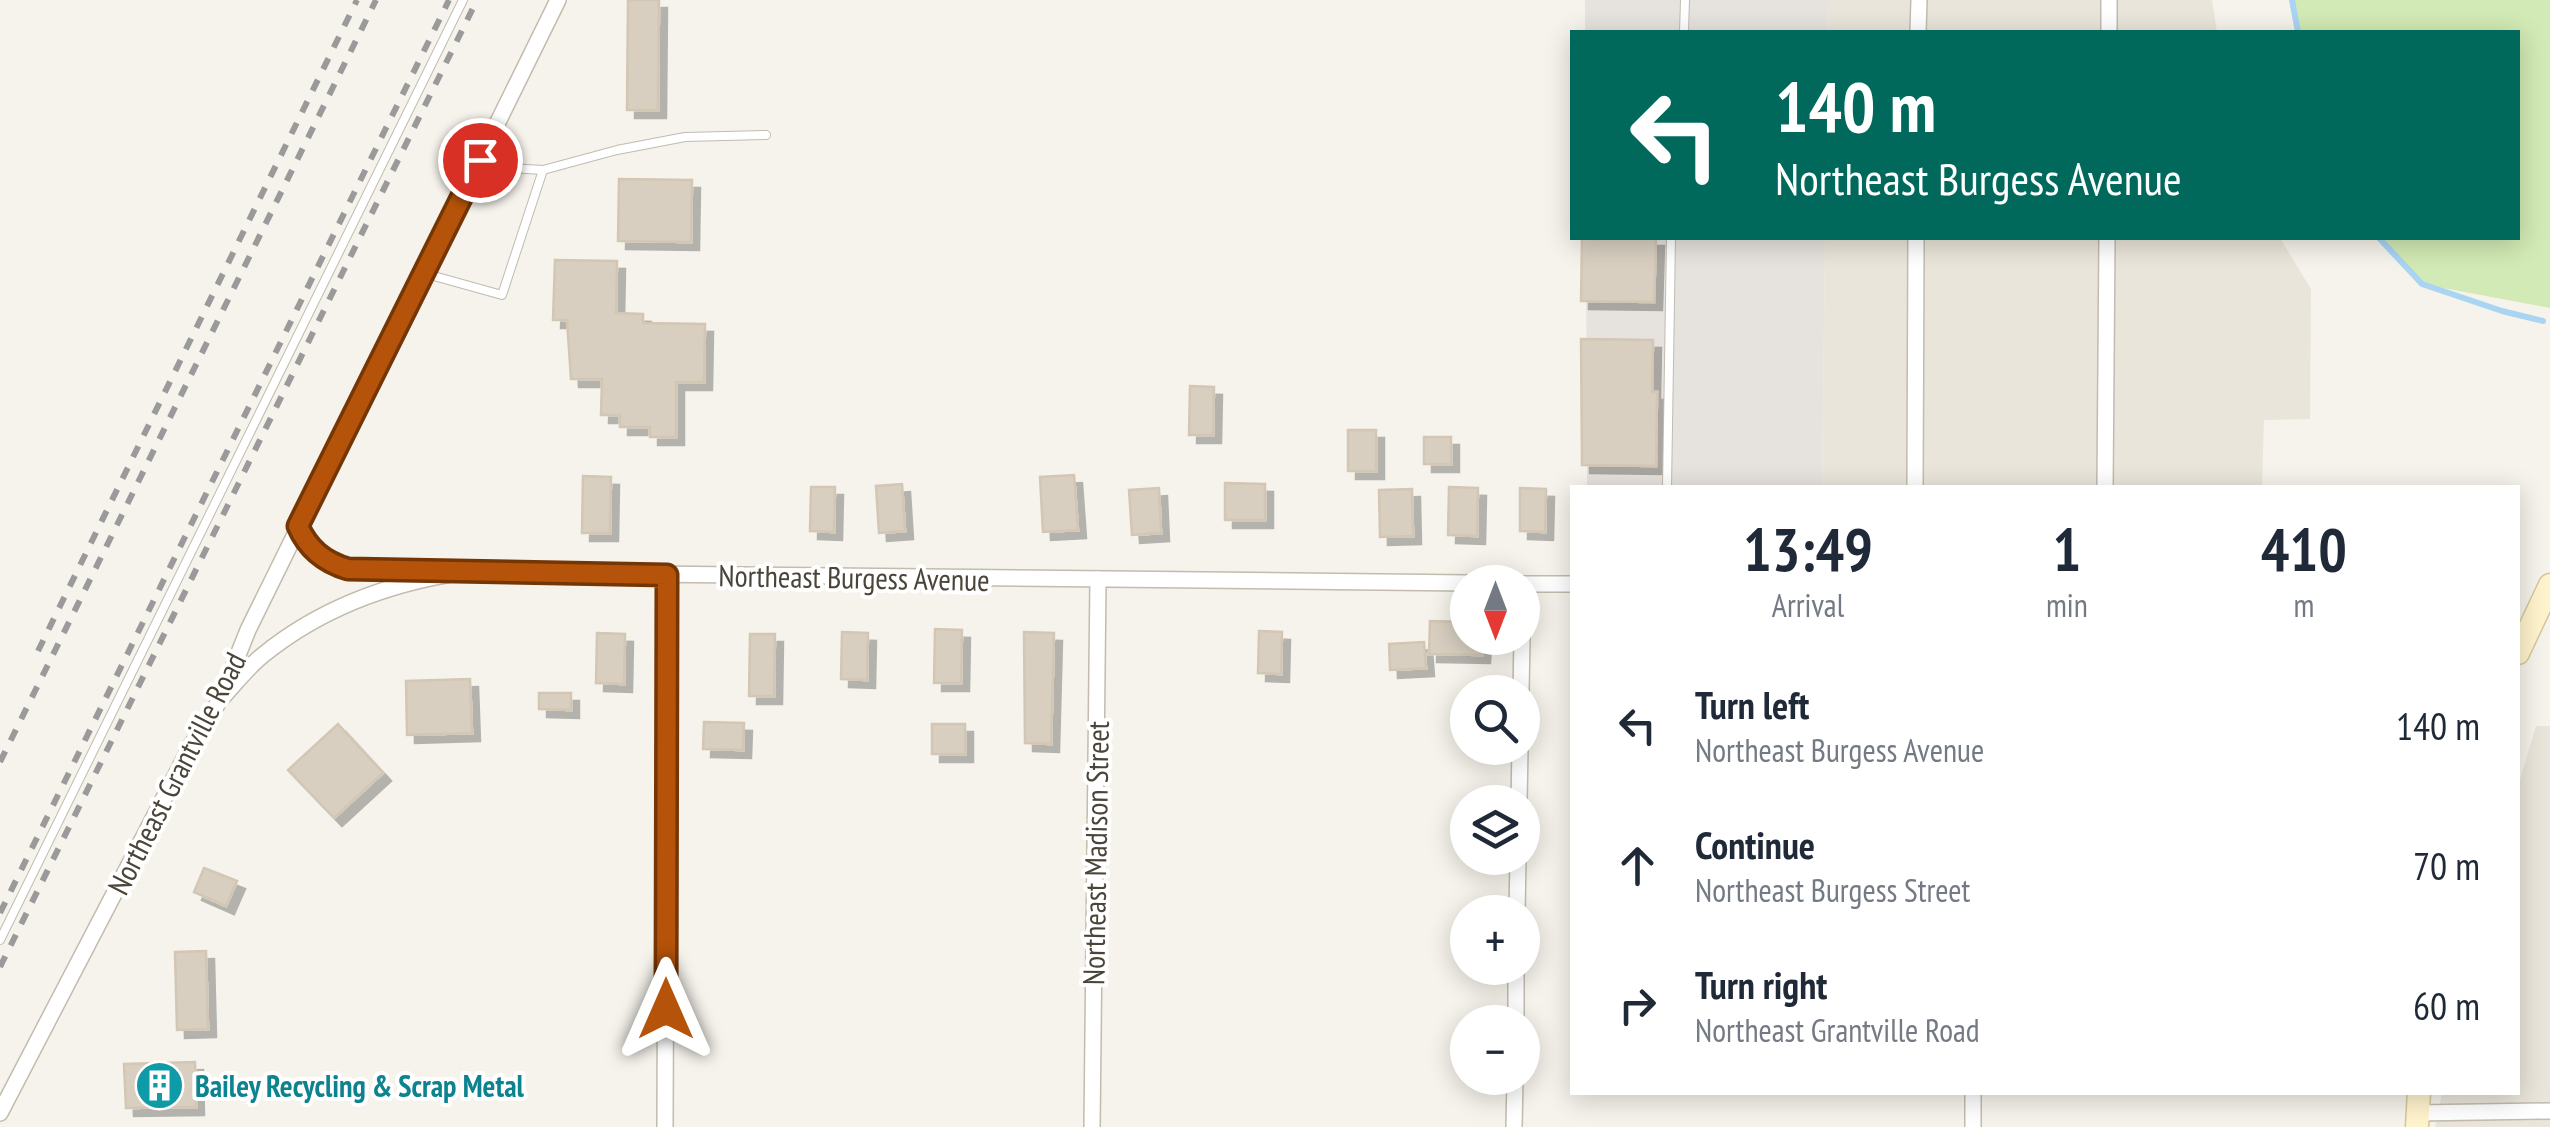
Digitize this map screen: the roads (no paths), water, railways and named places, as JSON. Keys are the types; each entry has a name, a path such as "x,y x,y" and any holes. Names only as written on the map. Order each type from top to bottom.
{"main road":[{"path":"2520,649 2550,585"}],"street":[{"name":"Northeast Grantville Road","path":"0,1113 192,744 220,700 248,630 298,526 558,0"},
{"path":"1918,0 1918,30"},
{"path":"2109,0 2109,30"},
{"path":"1916,240 1916,485"},
{"path":"2105,485 2107,240"},
{"path":"298,526 320,557 348,569 463,572"},
{"name":"Northeast Burgess Avenue","path":"220,700 260,657 331,610 395,585 463,572 1450,583"},
{"path":"665,1127 667,575"},
{"name":"Northeast Madison Street","path":"1092,1127 1098,580"},
{"path":"1540,584 1570,584"},
{"path":"1514,1127 1515,1095"},
{"path":"1973,1095 1973,1127"},
{"path":"2417,1111 2550,1110"}],"lane":[{"path":"0,940 462,0"},
{"path":"1684,30 1685,0"},
{"path":"480,160 510,168 543,170 685,137 766,136"},
{"path":"423,272 502,295 543,170"},
{"path":"1667,485 1671,240"}],"waterway":[{"path":"2292,0 2298,30"},
{"path":"2381,240 2422,284 2543,321"}],"railway":[{"path":"38,651 357,0"},
{"path":"0,762 376,0"},
{"path":"0,913 449,0"},
{"path":"0,967 477,0"}],"place":[{"name":"Bailey Recycling & Scrap Metal","path":"160,1085"}]}
